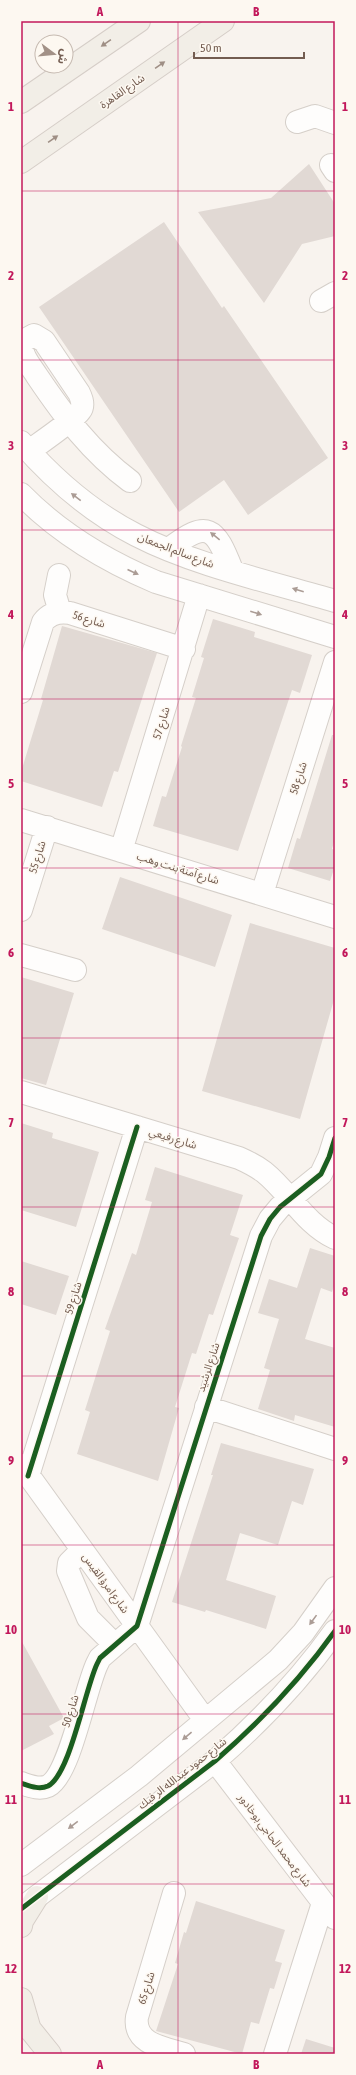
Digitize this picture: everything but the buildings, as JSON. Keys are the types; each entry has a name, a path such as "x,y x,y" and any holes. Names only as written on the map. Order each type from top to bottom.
{"main road":[{"path":"21,102 138,21"},
{"name":"شارع القاهرة","path":"21,162 223,21"},
{"path":"21,1926 29,1903"},
{"path":"21,1998 26,2024 50,2054"}],"street":[{"path":"297,122 315,116 335,123"},
{"path":"24,443 64,416 105,461 130,481"},
{"name":"شارع سالم الجمعان","path":"24,443 62,485 100,514 136,535 169,549 232,570 335,601"},
{"path":"21,494 46,518 77,540 114,563 156,582 335,637"},
{"path":"77,540 92,530 100,514"},
{"path":"169,549 194,532 208,532 220,540 232,570"},
{"path":"114,563 115,550 119,544 136,535"},
{"path":"60,575 55,595 60,612"},
{"name":"شارع 57","path":"122,851 199,595"},
{"name":"شارع 56","path":"21,692 43,622 49,616 60,612 184,649"},
{"name":"شارع 58","path":"262,894 335,662"},
{"name":"شارع آمنة بنت وهب","path":"21,820 335,917"},
{"name":"شارع 55","path":"21,910 47,827"},
{"path":"21,955 75,970"},
{"name":"شارع رفيعي","path":"21,1092 239,1158 253,1165 274,1181 289,1199 318,1227 335,1238"},
{"name":"شارع 59","path":"25,1471 137,1127"},
{"name":"شارع الرشيد","path":"137,1626 261,1236 275,1212 321,1174 329,1158 335,1138"},
{"path":"206,1407 335,1449"},
{"name":"شارع امرؤ القيس","path":"25,1471 206,1720"},
{"path":"82,1550 69,1563 68,1571 88,1618 115,1645"},
{"path":"21,1865 139,1776 278,1660 303,1633 335,1588"},
{"name":"شارع 50","path":"21,1783 43,1787 50,1784 57,1778 65,1762 94,1669 100,1658 137,1626"},
{"name":"شارع حمود عبدالله الر فبك","path":"29,1903 215,1761 257,1723 297,1682 335,1631"},
{"path":"278,1660 290,1664 296,1675 297,1682"},
{"name":"شارع محمد الحاجي بوخادور","path":"215,1761 329,1910"},
{"path":"116,1837 110,1836 103,1830 102,1819 104,1814 133,1788 139,1776"},
{"name":"شارع 65","path":"174,1893 137,2018 136,2028 140,2035 149,2042 184,2054"},
{"path":"275,2054 329,1910"}],"cycle path":[{"path":"28,1476 137,1127"},
{"path":"21,1783 41,1788 48,1786 56,1779 70,1749 92,1676 100,1658 137,1626 261,1236 270,1219 280,1207 321,1174 329,1157 335,1138"},
{"path":"21,1909 215,1761 264,1716 279,1700 322,1649 335,1631"}]}
